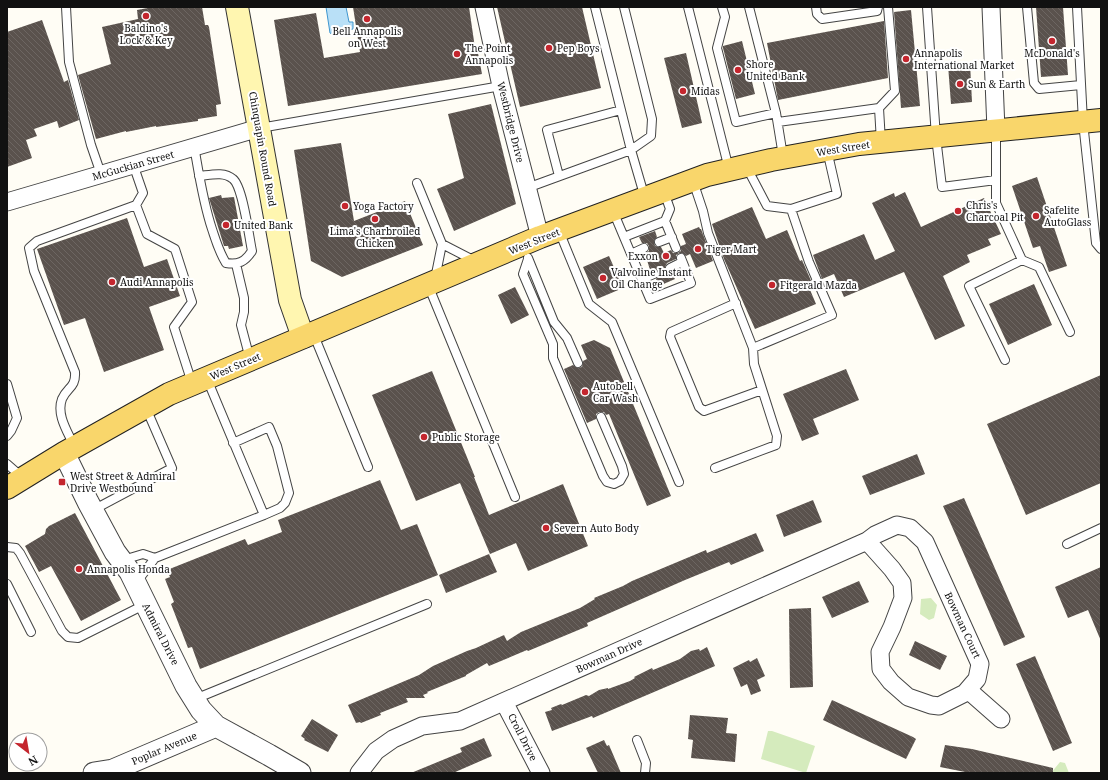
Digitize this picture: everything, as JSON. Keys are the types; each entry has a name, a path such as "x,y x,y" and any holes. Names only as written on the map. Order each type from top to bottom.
{"main road":[{"name":"Chinquapin Round Road","path":"237,7 290,300 308,335"},
{"name":"West Street","path":"15,483 169,394 478,263 537,243 613,210 707,175 784,158 859,144 1092,121"}],"street":[{"name":"Westbridge Drive","path":"484,7 501,86 527,188 537,243"},
{"path":"991,7 996,130"},
{"name":"McGuckian Street","path":"7,202 259,128"},
{"name":"Admiral Drive","path":"70,450 92,510 115,552 130,572 186,686 202,710 216,726 300,773"},
{"name":"Bowman Court","path":"897,525 910,528 925,542 980,664 977,679 968,690 939,706 930,706 908,697 891,682 881,669 880,652 892,627 903,598 902,583 892,569 867,541 875,535 897,525"},
{"name":"Bowman Drive","path":"359,773 376,751 393,738 422,726 460,720 504,702 867,541"},
{"path":"968,690 1001,719"},
{"name":"Croll Drive","path":"504,702 541,773"},
{"name":"Poplar Avenue","path":"106,772 137,766 216,726"}],"lane":[{"path":"66,7 69,62 91,145 101,174"},
{"path":"595,7 631,150 654,195 670,209 665,221 624,237"},
{"path":"527,188 631,150 651,136 652,119 624,7"},
{"path":"688,7 738,168 767,206 791,209 836,194 827,150"},
{"path":"722,7 724,17 717,48 736,122 879,108 895,91 888,7"},
{"path":"749,7 777,117 784,158"},
{"path":"816,7 817,14 822,19 877,11 878,7"},
{"path":"927,7 936,137 942,187 996,180"},
{"path":"1027,7 1034,83 1039,90 1081,85"},
{"path":"1077,7 1081,85 1092,121 1096,243 1101,250"},
{"path":"259,128 501,86"},
{"path":"879,108 881,142"},
{"path":"559,176 547,130 621,110"},
{"path":"996,130 996,204 1022,260 1038,267 1070,332"},
{"path":"194,146 199,176 206,210 220,253 226,263 236,264 248,257 252,251 240,192 233,179 222,174 199,176"},
{"path":"70,450 61,415 62,400 76,381 75,372 34,271 29,248 37,241 136,205 142,193 134,164"},
{"path":"693,180 703,211 708,234 753,348 754,364 777,436 776,445 715,468"},
{"path":"417,183 442,244 431,283 515,497"},
{"path":"136,205 147,234 175,249 192,302 174,327 200,381 233,443 264,515"},
{"path":"753,348 832,315 809,262 791,209"},
{"path":"613,210 650,299 691,283 682,260 670,268"},
{"path":"665,221 676,248"},
{"path":"659,242 672,237"},
{"path":"537,243 554,322 567,338 578,363"},
{"path":"537,243 523,274 553,344 553,358 602,476 607,482 614,484 620,481 624,474 601,417"},
{"path":"537,243 589,304 612,322 679,482"},
{"path":"442,244 478,263"},
{"path":"631,254 644,248"},
{"path":"1004,360 969,286 1022,260"},
{"path":"236,264 244,298 244,312 241,325 250,360"},
{"path":"642,279 654,274"},
{"path":"736,303 671,332 670,337 699,407 704,411 762,390"},
{"path":"308,335 368,467"},
{"path":"7,384 17,418 7,436"},
{"path":"92,510 172,468 146,407"},
{"path":"136,584 154,558 264,515 280,508 285,503 289,493 277,446 269,427 233,443"},
{"path":"7,464 15,483"},
{"path":"1067,544 1101,528"},
{"path":"7,547 16,548 20,553 62,631 68,637 78,638 146,604"},
{"path":"121,561 143,554 154,558"},
{"path":"7,584 31,632"},
{"path":"195,699 427,604"},
{"path":"637,740 646,763 645,773"}],"green space":[{"path":"931,598 937,605 934,618 929,620 920,614 921,599"},
{"path":"768,731 772,731 815,746 806,773 761,759"},
{"path":"1060,762 1065,763 1069,773 1051,773"}],"water":[{"path":"326,7 346,7 349,22 353,22 353,29 339,35 330,33"}],"building":[{"path":"153,7 202,7 205,25 208,25 209,27 221,104 216,105 217,116 198,119 198,121 126,131 96,139 78,75 111,64 102,27 138,19 137,10"},
{"path":"353,7 469,7 475,48 477,48 482,74 288,106 274,20 316,13 324,58 360,52"},
{"name":"Pep Boys","path":"497,7 582,7 601,88 520,107"},
{"name":"McDonald's","path":"1036,7 1063,7 1068,75 1041,77"},
{"name":"Annapolis International Market","path":"911,10 920,106 901,108 894,12"},
{"path":"42,20 64,82 68,80 79,120 59,128 57,121 34,129 37,136 26,140 32,158 7,167 7,32"},
{"path":"884,21 888,78 778,100 767,43"},
{"name":"Shore United Bank","path":"742,41 755,94 736,99 723,46"},
{"name":"Midas","path":"686,53 702,123 682,128 664,58"},
{"name":"Sun & Earth","path":"970,63 972,102 951,104 948,65"},
{"path":"491,104 516,204 454,231 437,189 464,178 448,114"},
{"path":"341,143 354,221 405,201 423,245 342,277 311,261 294,150"},
{"name":"Safelite AutoGlass","path":"1037,177 1067,266 1049,272 1040,246 1033,248 1012,186"},
{"path":"905,192 921,227 984,198 1001,234 988,239 991,245 967,255 970,262 943,276 965,326 935,340 904,272 844,297 834,274 822,279 813,255 864,234 875,260 895,251 872,203 894,193 895,197"},
{"name":"United Bank","path":"221,195 222,198 234,197 243,246 229,249 228,246 224,246 209,198"},
{"name":"Fitgerald Mazda","path":"752,207 766,239 787,230 800,261 802,260 812,283 808,285 816,304 755,329 724,259 712,224"},
{"name":"Audi Annapolis","path":"127,218 144,267 167,259 180,296 149,307 164,350 104,372 85,318 64,325 37,249"},
{"path":"699,227 713,261 696,268 690,254 686,256 679,253 676,255 676,259 667,263 665,267 667,272 672,273 675,279 659,286 656,279 659,272 655,269 650,270 647,260 649,260 646,253 649,251 649,246 647,243 642,243 639,237 655,231 657,237 654,241 655,246 661,247 664,253 671,250 673,253 678,253 681,251 681,246 686,244 682,234"},
{"name":"Valvoline Instant Oil Change","path":"609,256 623,288 597,299 583,267"},
{"path":"1034,284 1052,325 1008,345 989,304"},
{"path":"515,287 529,315 511,324 498,295"},
{"path":"594,340 610,348 671,496 647,506 609,414 606,415 604,412 599,412 596,414 596,419 587,423 564,369 573,365 577,368 582,367 583,361 587,359 581,345"},
{"path":"846,369 859,400 813,419 819,434 802,441 783,394"},
{"name":"Public Storage","path":"432,371 489,515 563,484 588,546 528,571 516,543 490,554 460,483 416,501 372,395"},
{"path":"1101,375 1101,483 1026,515 987,424"},
{"path":"917,454 925,474 870,495 862,476"},
{"path":"380,480 401,530 417,524 438,575 200,669 192,647 188,648 171,604 174,602 165,579 170,577 167,570 245,539 248,545 282,532 278,520"},
{"path":"964,498 1025,637 1004,646 943,506"},
{"path":"813,500 822,522 784,537 776,515"},
{"name":"Annapolis Honda","path":"75,513 121,600 81,621 51,566 39,572 25,546 45,534 46,529 49,526"},
{"path":"756,533 764,551 731,565 729,562 685,580 587,623 588,626 528,651 527,650 489,666 487,663 466,676 427,692 428,693 423,695 425,698 406,698 408,702 380,713 381,715 361,723 356,723 348,705 419,675 433,666 504,635 507,641 521,632 580,608 595,599 594,598 632,581 706,550 707,553"},
{"path":"489,554 497,572 446,593 439,575"},
{"path":"1101,567 1101,641 1088,610 1068,618 1055,587"},
{"path":"859,581 869,602 832,618 822,597"},
{"path":"811,608 813,687 790,688 789,609"},
{"path":"915,641 947,656 940,670 909,655"},
{"path":"707,647 715,666 593,718 592,716 552,731 545,712 552,710 551,708 586,695 589,696 599,690 608,689 630,681 635,678 634,677 652,668 653,670 680,659 691,651 699,649 700,651"},
{"path":"1035,656 1072,743 1053,751 1016,664"},
{"path":"757,658 765,676 757,680 761,691 751,695 747,684 741,687 733,668 749,660 750,662"},
{"path":"832,700 916,739 906,759 823,720"},
{"path":"690,715 728,718 726,733 737,734 735,762 691,758 693,740 688,739"},
{"path":"312,719 338,735 328,752 304,740 305,739 301,736"},
{"path":"484,738 492,756 453,773 411,773 462,752 460,748"},
{"path":"604,740 607,746 609,745 621,773 598,773 586,748"},
{"path":"945,745 972,749 1053,768 1053,773 970,773 940,767"}],"place":[{"name":"Baldino's Lock & Key","path":"146,16"},
{"name":"Bell Annapolis on West","path":"367,19"},
{"name":"McDonald's","path":"1052,41"},
{"name":"Pep Boys","path":"549,48"},
{"name":"The Point Annapolis","path":"457,54"},
{"name":"Annapolis International Market","path":"906,59"},
{"name":"Shore United Bank","path":"738,70"},
{"name":"Sun & Earth","path":"960,84"},
{"name":"Midas","path":"683,91"},
{"name":"Yoga Factory","path":"345,206"},
{"name":"Chris's Charcoal Pit","path":"958,211"},
{"name":"Safelite AutoGlass","path":"1036,216"},
{"name":"Lima's Charbroiled Chicken","path":"375,219"},
{"name":"United Bank","path":"226,225"},
{"name":"Tiger Mart","path":"698,249"},
{"name":"Exxon","path":"666,256"},
{"name":"Valvoline Instant Oil Change","path":"603,278"},
{"name":"Audi Annapolis","path":"112,282"},
{"name":"Fitgerald Mazda","path":"772,285"},
{"name":"Autobell Car Wash","path":"585,392"},
{"name":"Public Storage","path":"424,437"},
{"name":"West Street & Admiral Drive Westbound","path":"62,482"},
{"name":"Severn Auto Body","path":"546,528"},
{"name":"Annapolis Honda","path":"79,569"}]}
